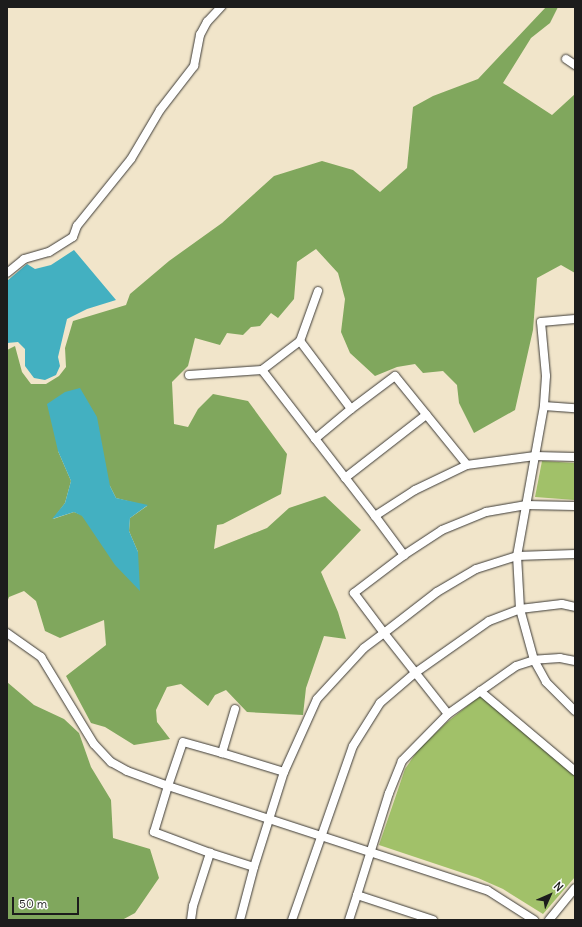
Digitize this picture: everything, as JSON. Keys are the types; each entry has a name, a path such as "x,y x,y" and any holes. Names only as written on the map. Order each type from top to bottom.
{"street":[{"path":"7,273 24,259 49,252 73,237 77,226 131,159 160,110 194,66 200,35 207,22 221,7"},
{"path":"566,59 575,65"},
{"path":"189,375 262,370 300,341 318,291"},
{"path":"575,319 541,322 546,376 544,406 517,556 520,609 534,660 546,682 575,711"},
{"path":"300,341 351,409"},
{"path":"262,370 375,516 404,556"},
{"path":"315,439 351,409 395,376 467,465"},
{"path":"544,406 575,408"},
{"path":"345,478 426,415"},
{"path":"375,516 415,490 467,465 536,456 575,457"},
{"path":"448,714 354,593 442,530 486,512 526,505 575,506"},
{"path":"240,920 254,867 284,772 317,699 364,648 450,583 476,569 517,556 575,554"},
{"path":"292,920 320,836 353,746 380,703 415,673 489,621 520,609 562,604 575,607"},
{"path":"7,633 41,657 94,744 111,762 127,771 268,820 487,890 534,920"},
{"path":"349,920 370,852 402,761 448,714 516,666 534,660 560,658 575,661"},
{"path":"480,691 575,771"},
{"path":"222,753 235,709"},
{"path":"254,867 210,853 154,832 168,786 183,742 284,772"},
{"path":"192,920 192,906 210,853"},
{"path":"549,920 575,888"},
{"path":"357,895 433,920"}],"green space":[{"path":"546,7 558,7 550,23 531,38 503,83 552,115 575,94 575,273 561,265 537,278 533,330 515,410 474,433 459,403 457,385 443,371 423,373 415,364 397,367 375,376 350,353 341,332 345,299 338,273 316,249 297,262 294,299 278,318 271,313 260,326 251,327 243,335 227,333 220,345 195,338 188,366 172,382 174,424 188,427 198,409 213,394 248,401 287,454 281,494 223,524 217,525 214,549 267,528 289,508 325,496 361,530 321,572 338,612 346,639 324,636 306,688 303,715 247,712 226,690 215,695 208,706 181,684 167,687 156,710 157,722 170,739 134,745 105,727 91,723 66,676 106,645 104,620 60,638 45,631 36,601 24,591 9,597 7,602 7,350 15,346 22,372 31,384 46,384 59,376 66,367 65,348 73,321 126,305 130,294 169,261 222,223 274,176 322,161 353,170 380,192 407,168 413,107 433,96 478,79","holes":["58,451 110,486 116,498 147,506 130,518 129,531 138,552 94,531 82,515 74,512 53,519 65,503 71,481"]},
{"path":"542,461 575,463 575,500 535,497"},
{"path":"7,682 34,705 64,719 79,733 91,767 111,800 113,838 150,849 159,878 135,913 122,920 7,920"},
{"path":"481,695 575,776 575,877 543,914 503,889 478,878 379,845 405,769 418,750 446,723"}],"water":[{"path":"74,250 116,300 87,309 67,319 58,357 60,366 56,375 45,380 34,378 25,366 25,349 18,342 7,343 7,281 27,264 35,269 51,265"},
{"path":"80,388 97,417 110,486 116,498 148,505 130,518 129,531 138,552 140,591 115,565 82,516 74,512 52,519 65,503 71,481 58,451 47,404 65,392"}]}
